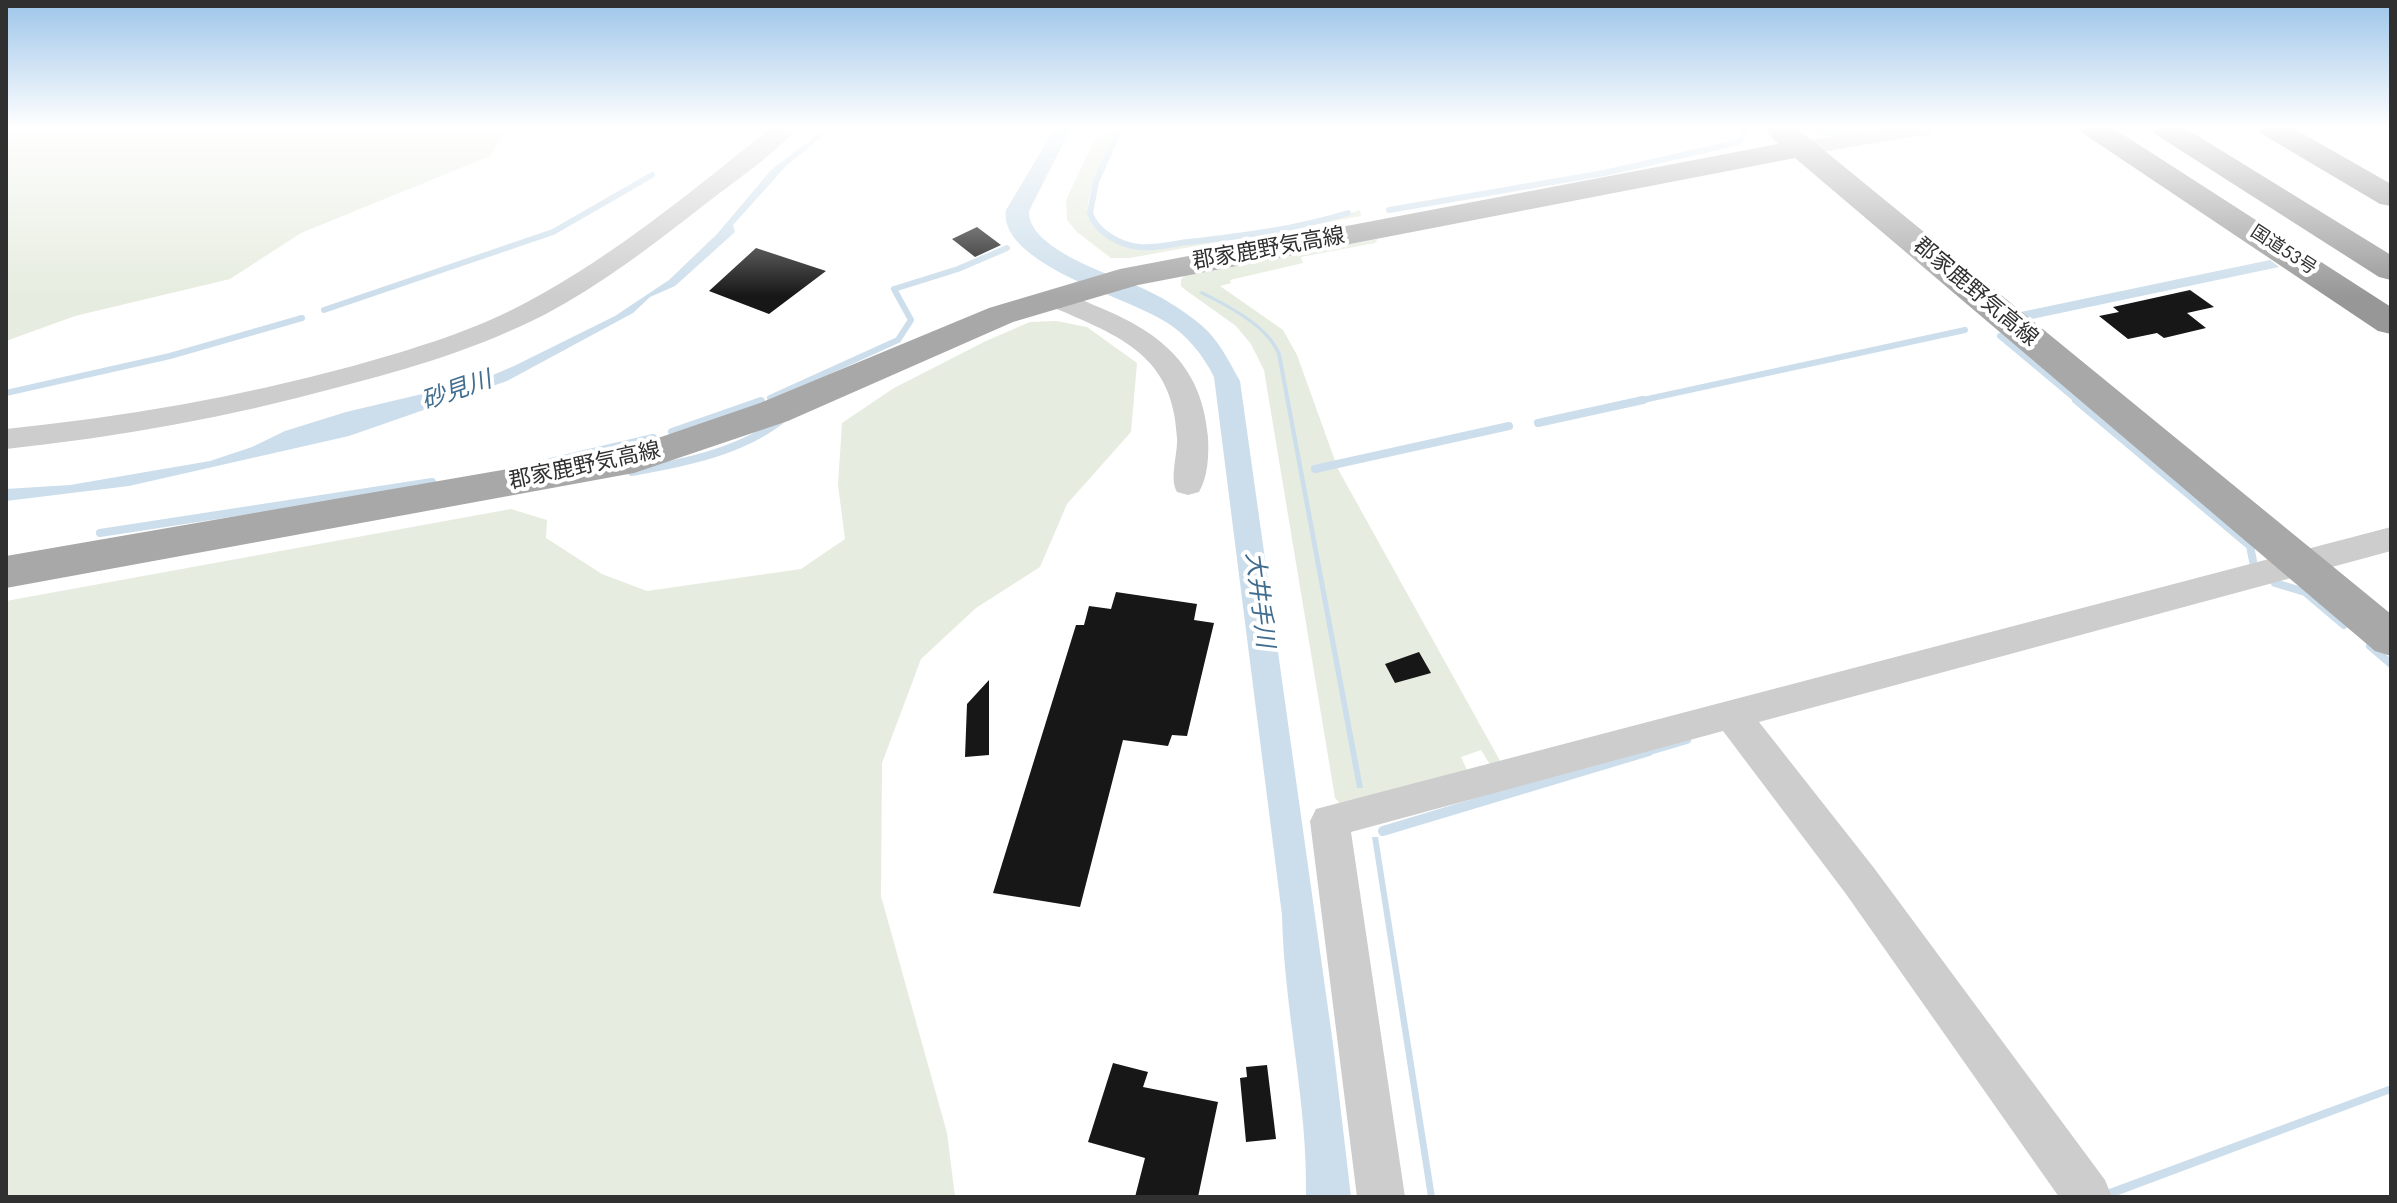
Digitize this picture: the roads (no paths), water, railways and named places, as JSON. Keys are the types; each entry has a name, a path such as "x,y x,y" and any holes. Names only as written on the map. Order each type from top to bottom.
{"highway":[{"name":"国道53号","path":"2180,184 2391,323"},
{"path":"2254,184 2391,270"},
{"path":"2275,184 2391,258"},
{"path":"2276,184 2391,250"},
{"path":"2369,184 2391,197"}],"main road":[{"name":"郡家鹿野気高線","path":"6,572 634,460 774,412 1001,315 1073,293 1132,276 1570,184"},
{"name":"郡家鹿野気高線","path":"1845,184 2391,639"}],"street":[{"path":"6,439 74,433 183,415 318,384 450,347 560,294 715,184"},
{"path":"1073,293 1152,346 1176,373 1186,393 1194,440 1188,484"},
{"path":"1381,1197 1330,821 2391,539"},
{"path":"1732,715 1860,881 2088,1197"}],"water":[{"name":"砂見川","path":"759,184 770,184 733,225 735,232 675,286 650,297 633,313 507,381 349,436 129,486 6,501 6,489 70,485 210,461 252,447 285,431 346,412 481,380 615,316 669,280 717,234"},
{"name":"大井手川","path":"1021,184 1043,184 1029,211 1032,224 1041,237 1072,258 1154,294 1194,319 1218,344 1240,381 1333,1044 1351,1197 1306,1197 1306,1162 1282,915 1214,377 1194,346 1174,327 1069,277 1022,247 1009,229 1006,210"},
{"path":"2270,260 2279,267 2027,320 2016,313"},
{"path":"1202,291 1258,325 1281,354 1363,788 1357,788 1277,354 1264,334 1199,293"},
{"path":"1372,837 1378,837 1435,1197 1428,1197"},
{"path":"2391,1085 2391,1093 2113,1197 2105,1197 2101,1192"}],"waterway":[{"path":"324,310 553,232 636,184"},
{"path":"1096,184 1090,213 1093,220 1103,232 1124,244 1139,247 1289,228 1348,213"},
{"path":"1389,210 1539,184"},
{"path":"770,398 898,340 911,320 894,289 958,269 1007,248"},
{"path":"6,393 170,356 302,318"},
{"path":"1634,402 1965,330"},
{"path":"2000,336 2079,402"},
{"path":"1538,423 1643,400"},
{"path":"2076,400 2250,546 2253,561"},
{"path":"672,432 761,401 758,402"},
{"path":"632,472 693,460 733,447 786,416"},
{"path":"1315,469 1509,426"},
{"path":"551,462 653,438"},
{"path":"100,533 432,482"},
{"path":"2275,583 2305,592 2344,625"},
{"path":"2370,646 2391,664"},
{"path":"1643,753 1687,740"},
{"path":"1383,831 1649,751"}]}
